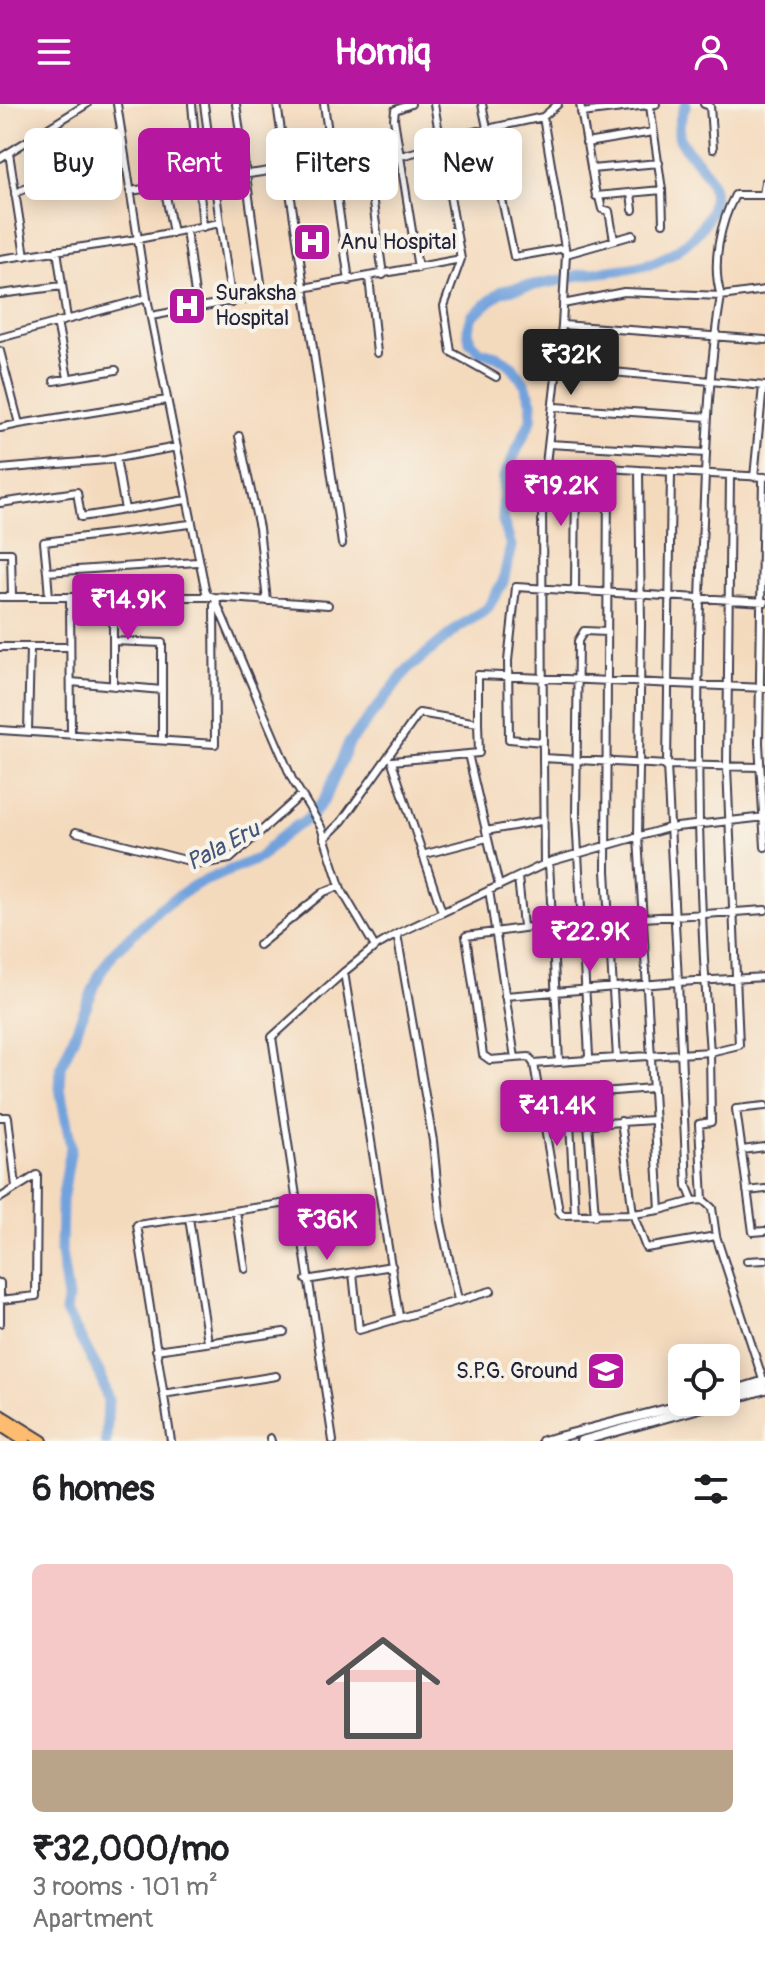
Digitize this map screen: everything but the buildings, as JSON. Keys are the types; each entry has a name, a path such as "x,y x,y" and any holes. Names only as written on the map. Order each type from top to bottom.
{"main road":[{"path":"0,1415 42,1441"},
{"path":"0,1425 25,1441"}],"street":[{"path":"0,158 87,104"},
{"path":"117,104 119,128"},
{"path":"192,104 194,128"},
{"path":"204,104 207,128"},
{"path":"236,104 240,128"},
{"path":"277,104 281,128"},
{"path":"324,104 327,128"},
{"path":"411,104 393,112 418,268"},
{"path":"434,104 438,128"},
{"path":"482,104 485,128"},
{"path":"490,128 543,117 558,104"},
{"path":"580,104 596,196 602,209 609,211 614,240"},
{"path":"581,113 653,105 663,223"},
{"path":"710,105 713,149"},
{"path":"543,117 565,251 555,407 542,488 545,589 541,821 552,924 559,1062"},
{"path":"586,143 653,132"},
{"path":"122,148 197,562 207,595 214,597"},
{"path":"399,157 414,152"},
{"path":"9,153 25,256"},
{"path":"591,169 659,163"},
{"path":"684,1129 711,1122 696,766 706,453 714,336 721,296 717,285 724,217 735,195 764,195 765,182"},
{"path":"15,194 24,189"},
{"path":"130,191 138,190"},
{"path":"599,197 662,190"},
{"path":"631,193 633,210"},
{"path":"250,196 263,297"},
{"path":"167,200 173,233"},
{"path":"201,200 203,227"},
{"path":"217,200 232,303"},
{"path":"292,200 342,544"},
{"path":"337,200 349,281"},
{"path":"372,200 383,275"},
{"path":"451,200 461,259 444,306 451,352 496,377"},
{"path":"501,200 514,257 565,251 633,235"},
{"path":"0,259 138,239 220,223"},
{"path":"186,230 197,308"},
{"path":"57,250 67,319"},
{"path":"151,316 461,259"},
{"path":"369,277 377,353"},
{"path":"0,294 62,286"},
{"path":"563,304 624,292 721,296 765,290"},
{"path":"0,338 147,298"},
{"path":"57,322 68,378"},
{"path":"562,325 765,340"},
{"path":"0,351 19,424"},
{"path":"558,367 764,386 754,477"},
{"path":"54,381 116,370"},
{"path":"0,428 167,400"},
{"path":"555,407 708,417"},
{"path":"239,436 263,551 267,601"},
{"path":"549,444 706,453"},
{"path":"0,469 116,458 177,447"},
{"path":"116,458 125,510"},
{"path":"546,464 764,477 762,771 765,847"},
{"path":"575,591 576,465"},
{"path":"608,468 606,847 617,1058"},
{"path":"639,470 641,682 638,837 660,1210"},
{"path":"671,472 668,828 687,1186 693,1201"},
{"path":"534,1064 710,1052 739,1045 727,767 730,475"},
{"path":"0,503 77,492 81,517 186,500"},
{"path":"49,597 44,542 190,524"},
{"path":"0,553 11,553 12,597"},
{"path":"47,572 197,562"},
{"path":"543,742 509,739 508,676 516,587 763,601"},
{"path":"0,597 214,597 328,605"},
{"path":"70,597 71,734"},
{"path":"113,597 113,686"},
{"path":"0,730 215,744 214,597"},
{"path":"214,597 236,655 301,795 315,817 340,886 375,947"},
{"path":"587,1060 587,989 578,854 577,679 581,633 607,632"},
{"path":"113,641 162,643 162,740"},
{"path":"0,647 70,647"},
{"path":"28,731 30,647"},
{"path":"392,762 479,753 478,675 542,675 763,688"},
{"path":"71,682 162,690 161,694"},
{"path":"324,839 342,821 385,756 419,713 478,723"},
{"path":"468,754 499,886"},
{"path":"385,756 392,762 442,912"},
{"path":"543,758 762,771"},
{"path":"76,832 201,864 220,862 230,859 301,795"},
{"path":"333,1441 306,1280 272,1037 375,947 546,863 668,828 764,818"},
{"path":"422,855 541,821"},
{"path":"518,877 523,926"},
{"path":"259,945 324,892 340,886"},
{"path":"489,890 515,1058"},
{"path":"703,1200 633,1214 562,1215 543,1127 534,1064 529,1057 490,1060 483,1055 470,983 466,936 523,926 765,910"},
{"path":"397,934 433,1141 441,1222 458,1300"},
{"path":"344,972 399,1316"},
{"path":"505,996 765,977"},
{"path":"539,1097 652,1088"},
{"path":"765,1106 736,1109 753,1232 765,1231"},
{"path":"0,1117 8,1117 16,1187"},
{"path":"543,1127 653,1120"},
{"path":"621,1121 633,1214 646,1248 716,1236"},
{"path":"588,1123 595,1216"},
{"path":"570,1124 575,1215"},
{"path":"699,1124 703,1200 712,1208 716,1236 765,1384"},
{"path":"742,1150 765,1147"},
{"path":"0,1198 37,1175 36,1296 0,1300"},
{"path":"747,1191 765,1189"},
{"path":"171,1441 137,1225 295,1202"},
{"path":"236,1211 245,1269"},
{"path":"189,1218 208,1342"},
{"path":"747,1261 765,1260"},
{"path":"306,1280 392,1266"},
{"path":"353,1273 359,1330 491,1291"},
{"path":"0,1283 0,1323"},
{"path":"156,1350 284,1332"},
{"path":"163,1394 276,1376"},
{"path":"740,1390 765,1384"},
{"path":"740,1394 765,1384"},
{"path":"543,1441 668,1409"},
{"path":"581,1441 670,1416"}],"waterway":[{"name":"Pala Eru","path":"571,277 655,262 690,240 708,217 713,191 709,178 680,139 679,130 686,104"},
{"name":"Pala Eru","path":"106,1441 108,1400 100,1374 66,1312 68,1298 61,1253 62,1201 71,1147 60,1088 61,1067 100,973 114,952 159,909 195,885 259,858 283,835 310,817 325,799 349,743 408,669 459,627 487,609 503,582 511,546 503,521 504,477 531,420 532,402 525,384 512,366 497,356 481,352 470,343 468,329 472,316 502,291 561,280"}],"place":[{"name":"Anu Hospital","path":"312,242"},
{"name":"Suraksha Hospital","path":"187,306"},
{"name":"S.P.G. Ground","path":"606,1371"}]}
